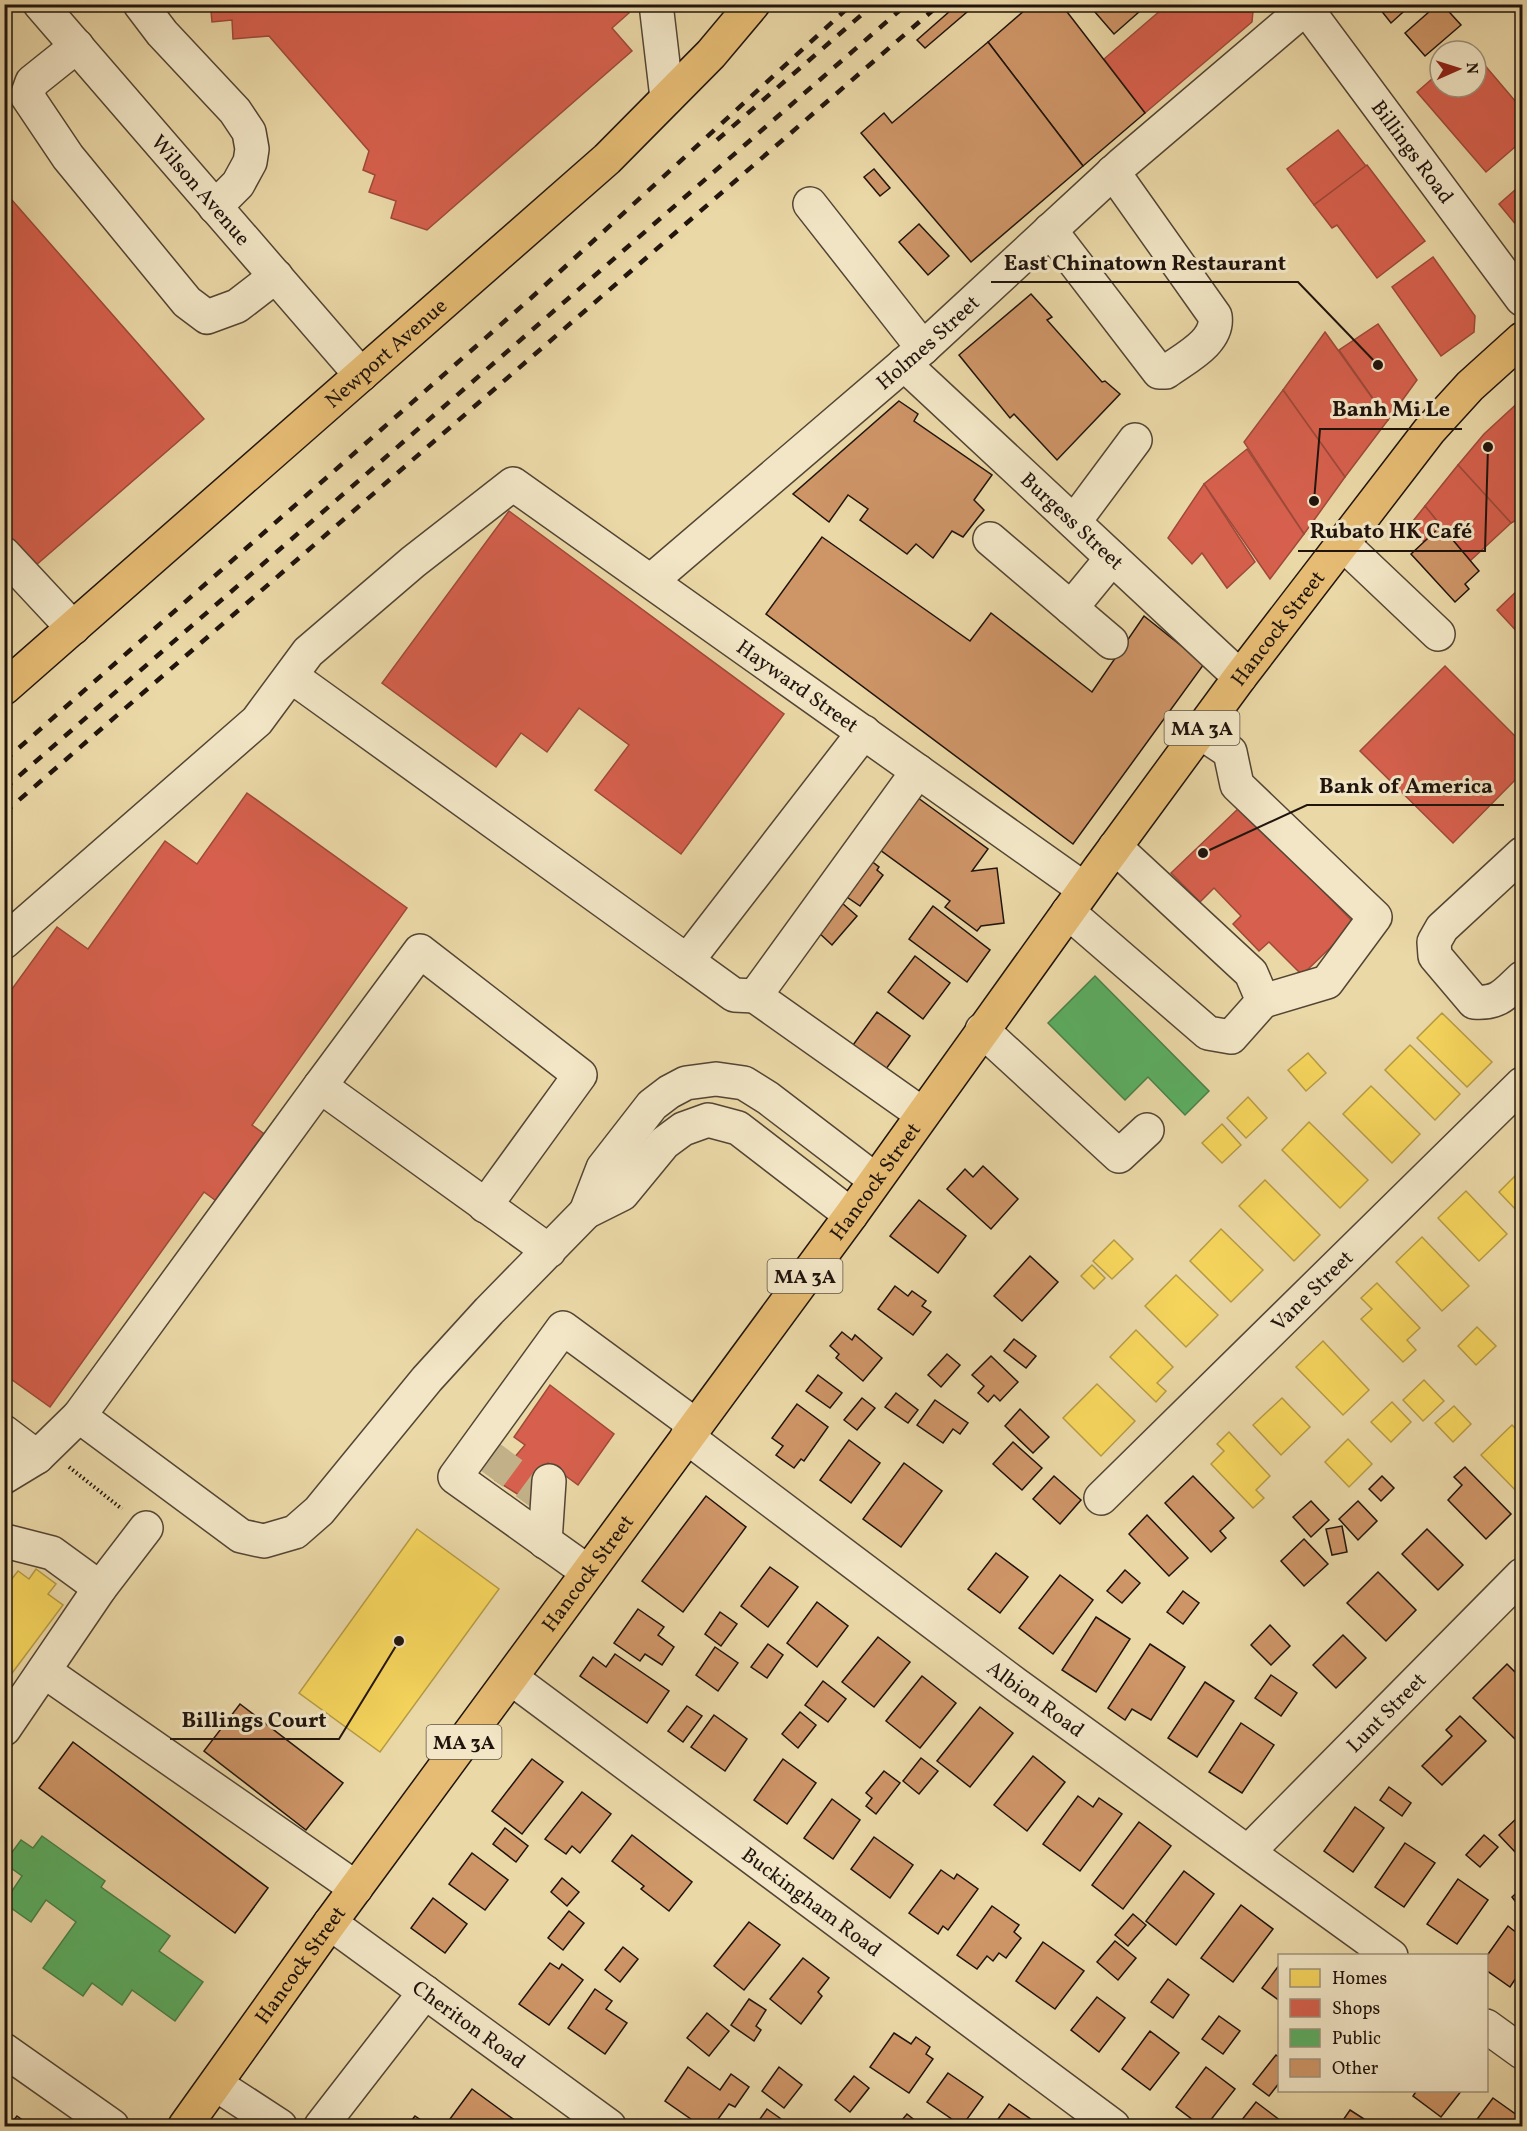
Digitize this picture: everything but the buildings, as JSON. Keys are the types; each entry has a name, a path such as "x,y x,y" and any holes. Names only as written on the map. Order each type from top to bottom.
{"main road":[{"name":"Newport Avenue","path":"4,688 607,159 711,54 753,4"},
{"name":"Hancock Street","path":"185,2127 330,1923 850,1215 1076,900 1240,677 1436,423 1470,386 1522,339"}],"street":[{"path":"140,4 162,33 235,111 249,132 252,149 250,162 238,184 216,207"},
{"path":"656,4 668,98"},
{"name":"Wilson Avenue","path":"41,5 361,375"},
{"name":"Holmes Street","path":"652,580 914,356 1113,172 1306,6"},
{"name":"Billings Road","path":"1306,6 1522,299"},
{"path":"77,46 32,82 27,96 68,157 187,303 207,317 237,306 276,276"},
{"path":"1050,230 1159,372 1166,372 1211,338 1216,327 1215,316 1113,172"},
{"name":"Burgess Street","path":"810,204 914,356 1074,522 1240,677"},
{"path":"1074,522 1135,440"},
{"name":"Hayward Street","path":"291,676 317,644 413,562 513,484 652,580 918,771 1076,900 1208,1033 1231,1037 1263,1002"},
{"path":"990,539 1111,642"},
{"path":"1342,543 1438,634"},
{"path":"4,554 73,628"},
{"path":"1071,608 1112,558"},
{"path":"4,942 257,721 291,676 734,995 755,996 922,1114"},
{"path":"687,961 864,732"},
{"path":"1115,847 1251,973 1263,1002 1327,982 1375,917 1237,785 1230,752 1200,732"},
{"path":"755,996 918,771"},
{"path":"1522,854 1442,928 1434,942 1434,956 1474,1002 1490,1003 1500,998 1522,978"},
{"path":"4,1477 51,1460 80,1416 420,951 580,1075 484,1206"},
{"path":"982,1030 1119,1156 1147,1130"},
{"path":"586,1212 603,1168 652,1105 686,1083 716,1079 744,1083 768,1098 874,1179"},
{"name":"Vane Street","path":"1101,1498 1522,1084"},
{"path":"320,1086 549,1251"},
{"path":"80,1416 241,1536 264,1541 295,1532 320,1511 466,1336 586,1212 622,1194 664,1143 683,1129 708,1120 738,1128 850,1215"},
{"path":"486,1454 567,1332"},
{"path":"567,1332 455,1477 588,1572"},
{"name":"Albion Road","path":"567,1332 1015,1684 1249,1851 1388,1954"},
{"path":"4,1432 51,1460"},
{"path":"545,1488 545,1542"},
{"path":"4,1729 100,1588 146,1528"},
{"path":"4,1544 9,1542 52,1553 100,1588"},
{"name":"Lunt Street","path":"1249,1851 1522,1575"},
{"path":"44,1671 356,1888"},
{"name":"Buckingham Road","path":"511,1678 1113,2127"},
{"name":"Cheriton Road","path":"330,1923 609,2127"},
{"path":"321,2127 424,1992"},
{"path":"1488,2027 1521,2048"},
{"path":"4,2050 112,2127"},
{"path":"217,2085 280,2127"}],"path":[{"path":"51,1460 146,1528"}],"tunnel":[{"path":"486,1454 542,1495"}],"railway":[{"path":"4,761 531,298 852,4"},
{"path":"717,140 874,4"},
{"path":"4,789 907,4"},
{"path":"4,813 940,4"}],"place":[{"name":"East Chinatown Restaurant","path":"1378,365"},
{"name":"Rubato HK Café","path":"1488,447"},
{"name":"Banh Mi Le","path":"1314,501"},
{"name":"Bank of America","path":"1203,853"},
{"name":"Billings Court","path":"399,1641"}]}
